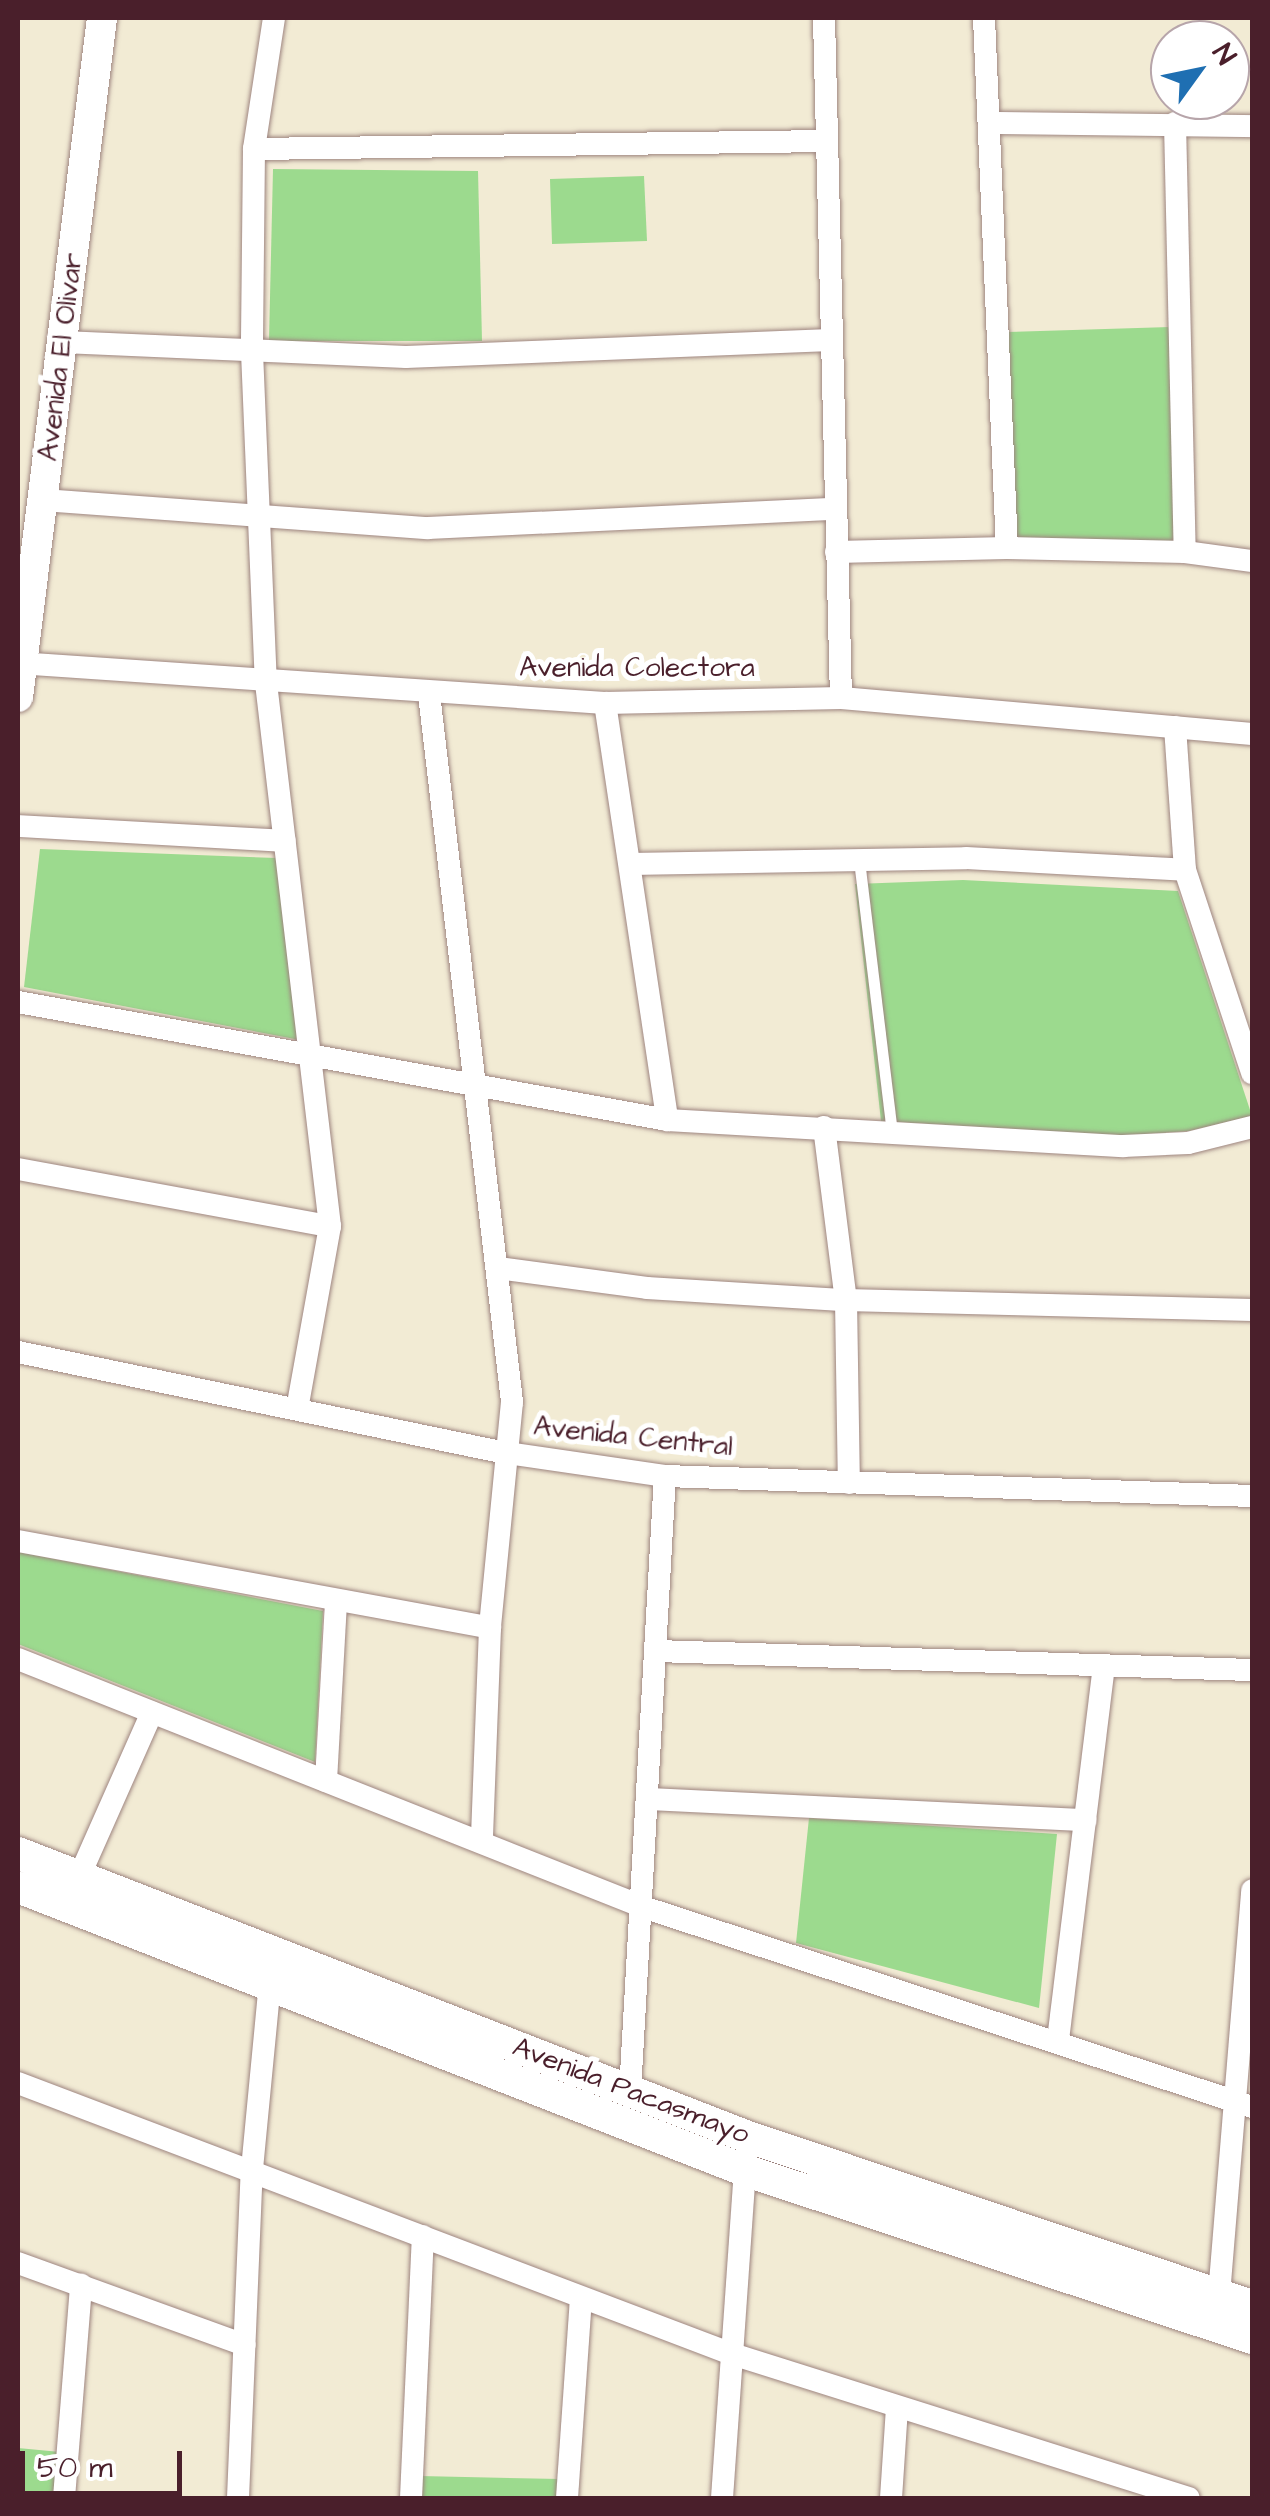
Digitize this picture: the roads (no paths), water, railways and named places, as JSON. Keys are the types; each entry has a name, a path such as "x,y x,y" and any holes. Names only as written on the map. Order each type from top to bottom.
{"main road":[{"name":"Avenida Pacasmayo","path":"18,1853 79,1877 271,1969 744,2170 1252,2338"},
{"name":"Avenida Pacasmayo","path":"18,1887 271,1969 630,2092 748,2137 1252,2306"}],"street":[{"name":"Avenida El Olivar","path":"18,697 19,663 43,500 102,18"},
{"path":"274,18 254,149 252,352 258,516 266,683 330,1226 297,1409"},
{"path":"824,18 841,698"},
{"path":"984,18 1007,548"},
{"path":"988,123 1252,126"},
{"path":"1176,123 1185,552"},
{"path":"254,149 826,141"},
{"path":"63,342 252,352 476,356 831,340"},
{"path":"43,500 428,528 835,509"},
{"path":"836,552 1007,548 1185,552 1252,561"},
{"name":"Avenida Colectora","path":"19,663 266,683 604,703 841,698 1252,734"},
{"path":"428,694 512,1402 490,1628 482,1841"},
{"path":"604,703 667,1120"},
{"path":"1175,728 1185,870 1252,1073"},
{"path":"18,826 285,842"},
{"path":"630,864 859,860 1185,870"},
{"path":"18,1002 667,1120 1122,1146 1188,1143 1252,1127"},
{"path":"824,1127 846,1300 848,1483"},
{"path":"18,1169 330,1226"},
{"path":"498,1268 647,1288 846,1300 1252,1310"},
{"name":"Avenida Central","path":"18,1352 507,1453 666,1476 1252,1496"},
{"path":"630,2092 644,1907 666,1476"},
{"path":"18,1540 490,1628"},
{"path":"326,1781 336,1600"},
{"path":"656,1650 1252,1670"},
{"path":"18,1659 644,1907 1244,2104"},
{"path":"1058,2040 1104,1668"},
{"path":"79,1877 152,1712"},
{"path":"650,1799 1085,1820"},
{"path":"1219,2295 1244,2104 1252,1890"},
{"path":"238,2498 252,2170 271,1969"},
{"path":"18,2083 729,2353 1189,2498"},
{"path":"722,2498 729,2353 748,2137"},
{"path":"411,2498 423,2236"},
{"path":"18,2263 245,2345"},
{"path":"64,2498 81,2284"},
{"path":"568,2498 581,2298"},
{"path":"891,2498 896,2408"},
{"path":"1103,2498 1105,2474"}],"lane":[{"path":"859,860 892,1132"}]}
